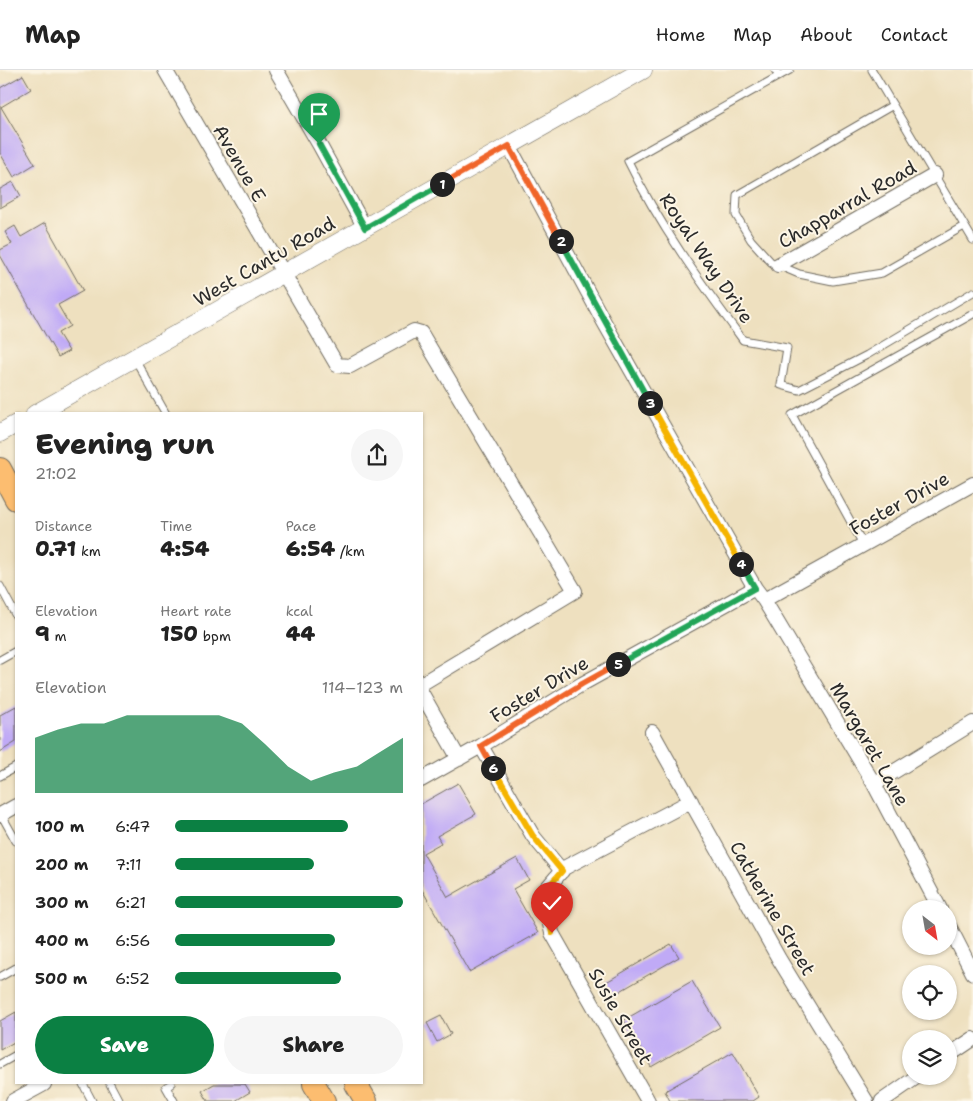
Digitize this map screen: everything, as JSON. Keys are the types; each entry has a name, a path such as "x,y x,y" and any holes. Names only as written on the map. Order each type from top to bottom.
{"main road":[{"path":"0,469 15,497"},
{"path":"314,1084 324,1101"},
{"path":"356,1084 366,1101"}],"street":[{"name":"Avenue E","path":"165,70 337,365 350,366 414,331 421,333 575,591 423,683"},
{"name":"West Cantu Road","path":"39,412 643,70"},
{"path":"282,72 365,228"},
{"path":"509,146 604,322 755,588"},
{"name":"Chapparral Road","path":"778,265 935,175"},
{"path":"0,433 15,425"},
{"name":"Foster Drive","path":"764,600 973,484"},
{"name":"Margaret Lane","path":"755,588 874,784 935,900"},
{"name":"Foster Drive","path":"423,779 582,684 755,588"},
{"path":"423,696 458,759"},
{"path":"874,784 973,723"},
{"name":"Catherine Street","path":"652,732 779,959 866,1101"},
{"path":"481,746 533,836 562,871 564,868 690,801"},
{"path":"1,815 15,807"},
{"name":"Susie Street","path":"562,871 543,893 552,933 648,1101"},
{"path":"958,944 973,973"},
{"path":"957,1050 973,1039"},
{"path":"13,1101 44,1084"},
{"path":"882,1101 905,1085"}],"lane":[{"path":"777,73 790,70"},
{"path":"872,70 973,240"},
{"name":"Royal Way Drive","path":"777,73 628,161 641,188 694,274 743,340 786,348 781,385 799,390 868,355 973,292"},
{"path":"893,105 737,195 736,215 751,240 771,262 799,274 833,281 882,273 964,226"},
{"path":"863,544 792,415 973,314"},
{"path":"135,359 165,412"},
{"path":"0,586 15,614"},
{"path":"0,660 15,652"},
{"path":"0,776 15,768"},
{"path":"1,815 15,839"},
{"path":"0,977 15,969"},
{"path":"0,1064 15,1056"},
{"path":"82,1084 92,1101"},
{"path":"110,1084 119,1101"},
{"path":"171,1084 166,1087 174,1101"}],"building":[{"path":"23,75 31,89 1,107 35,164 14,177 0,153 0,88"},
{"path":"13,182 21,196 0,208 0,189"},
{"path":"45,223 83,291 58,305 70,326 58,333 69,351 58,357 0,255 0,250 12,244 5,232 15,226 21,237"},
{"path":"15,707 15,743 0,752 0,715"},
{"path":"458,783 476,814 437,836 441,843 423,853 423,803"},
{"path":"423,853 448,897 517,858 529,880 513,889 538,933 469,972 423,892"},
{"path":"671,944 679,957 610,997 603,984"},
{"path":"692,981 720,1027 651,1067 624,1020"},
{"path":"15,1013 15,1042 0,1050 0,1021"},
{"path":"441,1016 451,1034 437,1042 427,1023"},
{"path":"733,1052 759,1097 753,1101 670,1101 665,1091"},
{"path":"214,1084 245,1084 250,1092 235,1101 208,1101 202,1091"}],"route":[{"path":"319,144 365,228 509,146 604,322 755,588 582,684 481,746 533,836 562,871 543,893 552,933"}]}
